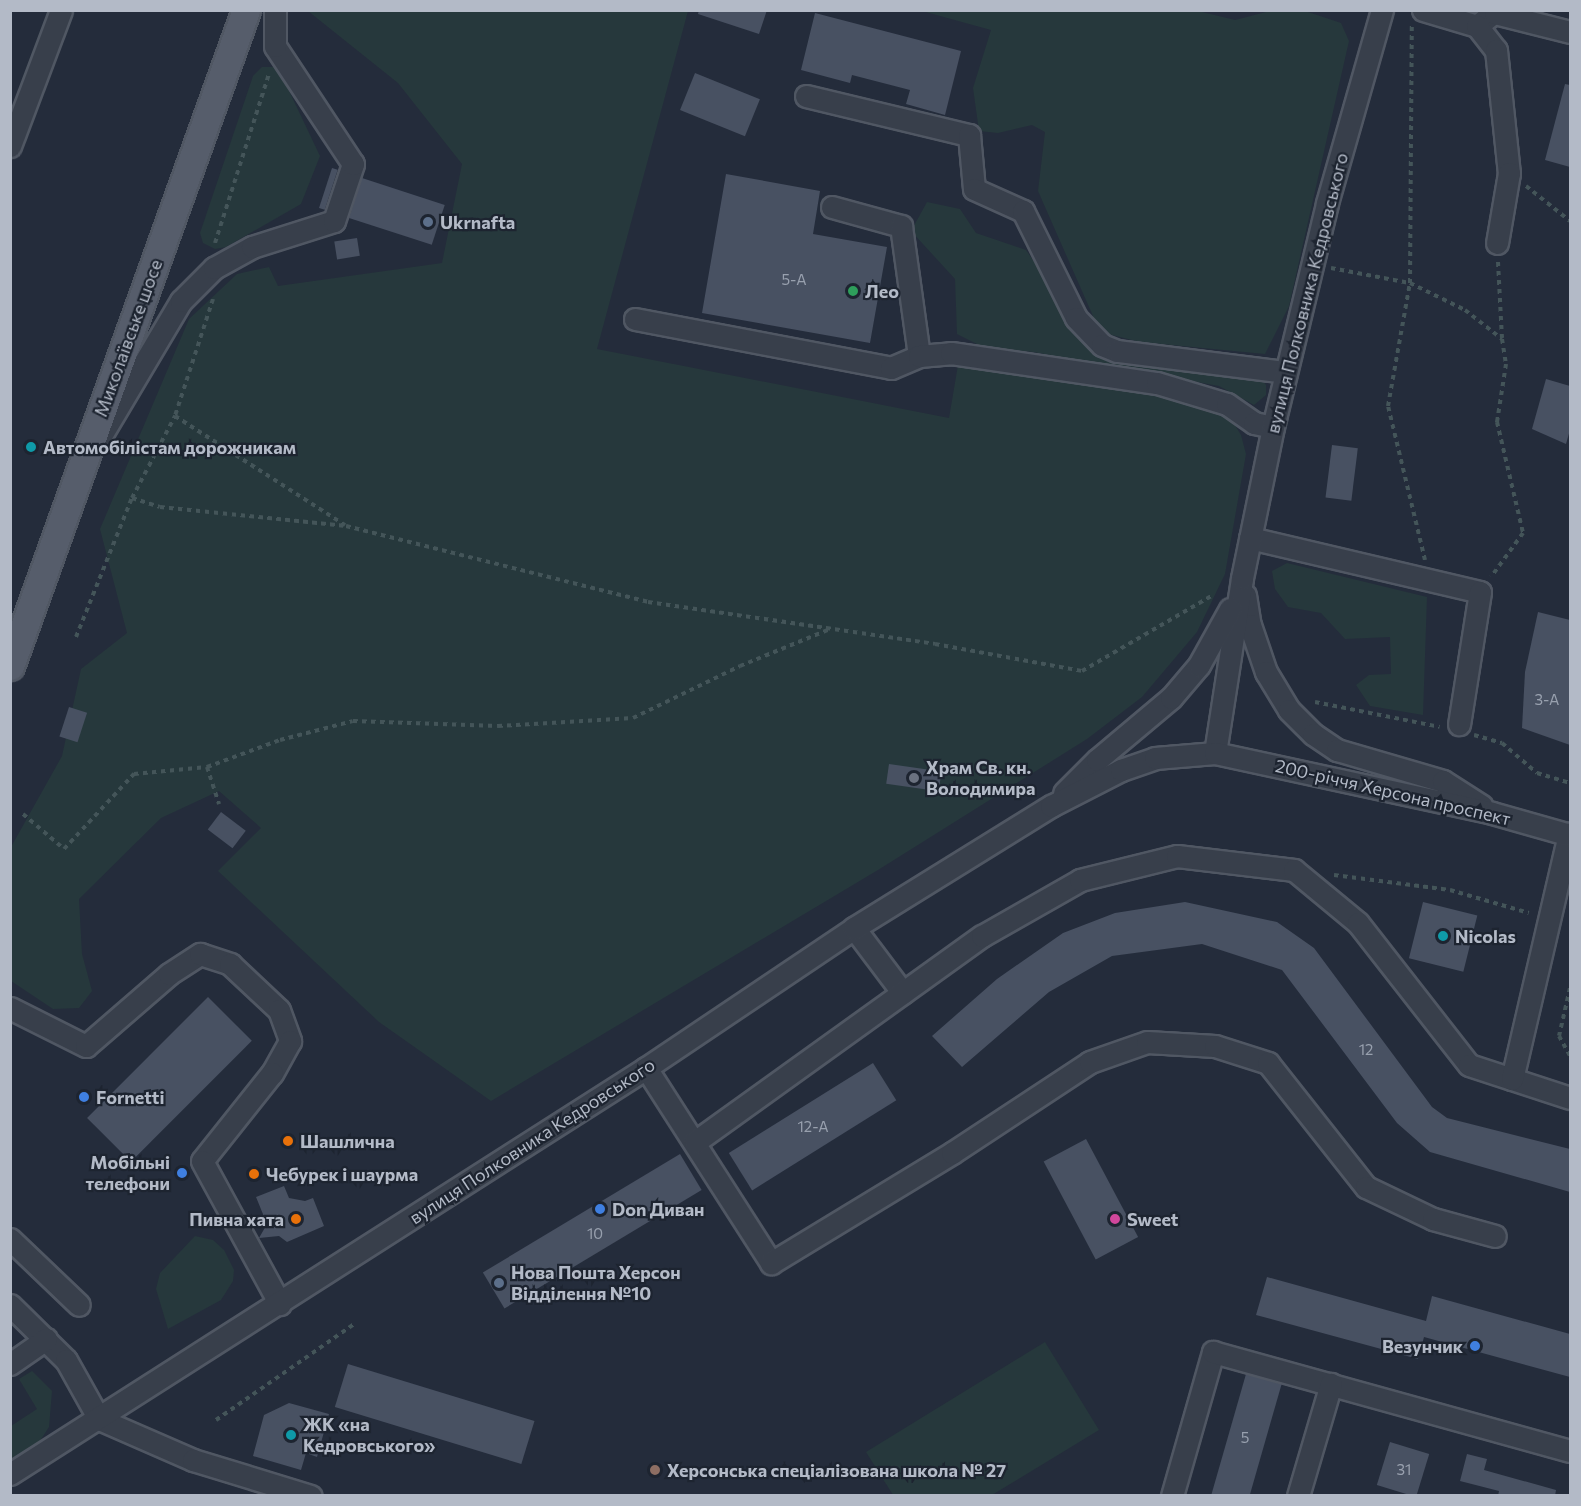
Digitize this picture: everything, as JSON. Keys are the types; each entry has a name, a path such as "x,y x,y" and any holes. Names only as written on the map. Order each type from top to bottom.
{"main road":[{"name":"Миколаївське шосе","path":"10,666 246,10"}],"street":[{"path":"10,146 61,10"},
{"path":"79,473 181,302 214,268 252,247 334,221 353,164 275,46 275,10"},
{"name":"вулиця Полковника Кедровського","path":"10,1474 280,1304 646,1068 854,928 1051,806 1121,770 1155,758 1215,753 1242,578 1273,427 1311,264 1382,10"},
{"path":"1477,26 1496,12 1570,32"},
{"path":"1417,16 1477,26 1496,50 1509,173 1497,243"},
{"path":"807,96 969,135 974,189 1023,211 1076,318 1102,345 1117,351 1286,372"},
{"path":"832,207 901,226 919,356"},
{"path":"635,319 891,368 919,356 951,353 1157,383 1219,401 1254,423 1273,427"},
{"path":"1250,538 1480,592 1459,727"},
{"name":"вулиця Полковника Кедровського","path":"1051,806 1097,760 1171,699 1199,664 1223,625 1242,578"},
{"name":"вулиця Полковника Кедровського","path":"1242,578 1250,625 1266,672 1289,710 1313,734 1337,750 1443,781 1492,813"},
{"name":"200-річчя Херсона проспект","path":"1215,753 1492,813 1570,834"},
{"path":"1512,1079 1570,834"},
{"path":"694,1142 982,936 1080,879 1177,856 1294,870 1358,923 1469,1065 1570,1098"},
{"path":"854,928 903,993"},
{"path":"10,1008 86,1046 169,974 200,954 230,964 279,1011 290,1041 272,1072 202,1161 280,1304"},
{"path":"646,1068 771,1263 952,1153 1090,1062 1147,1042 1215,1046 1268,1063 1366,1187 1433,1219 1495,1236"},
{"path":"10,1239 79,1305"},
{"path":"10,1305 66,1360 99,1419 193,1461 311,1496"},
{"path":"10,1364 46,1339"},
{"path":"1172,1496 1213,1352 1570,1451"},
{"path":"1298,1496 1331,1384"}],"path":[{"path":"1417,16 1410,283 1388,406 1430,580"},
{"path":"76,638 132,498 175,416 213,305 215,237 263,85 280,53"},
{"path":"1509,173 1570,221"},
{"path":"1480,592 1523,533 1497,422 1506,364 1502,339 1497,243"},
{"path":"1311,264 1410,283 1465,310 1502,339"},
{"path":"175,416 346,526"},
{"path":"132,498 160,507 346,526 648,602 830,628 1082,671 1242,578"},
{"path":"23,814 64,849 134,774 207,767 280,740 353,721 498,726 633,718 740,666 830,628"},
{"path":"1315,702 1459,727 1502,742 1538,773 1570,783"},
{"path":"207,767 219,804"},
{"path":"1294,870 1450,891 1551,919"},
{"path":"1570,988 1558,1036 1570,1056"},
{"path":"216,1420 354,1324"}],"shaded area":[{"path":"1194,10 1235,20 1270,11 1302,10 1341,23 1349,41 1289,306 1265,354 1140,342 1100,332 1038,191 1045,132 1032,125 998,133 979,131 973,88 991,30 922,11"},
{"path":"308,11 688,11 597,349 949,418 958,365 1200,401 1230,417 1241,435 1246,454 1225,574 1197,632 1142,697 1087,739 878,870 491,1101 379,1022 218,871 261,828 219,791 161,818 79,899 82,954 92,991 79,1008 53,1009 11,981 11,847 62,756 81,669 127,633 100,529 189,319 237,274 269,267 278,286 442,263 462,164 398,83"},
{"path":"262,67 273,67 282,76 320,156 301,204 226,247 215,249 203,243 200,233 253,76"},
{"path":"927,202 960,209 976,233 1026,250 1056,293 1059,311 1078,339 1093,349 1260,377 1266,385 1266,395 1254,405 1219,386 1033,352 985,348 957,334 955,279 911,231"},
{"path":"1287,563 1427,597 1423,715 1370,706 1356,685 1369,675 1391,674 1390,637 1345,639 1321,613 1288,607 1275,589 1272,571"},
{"path":"195,1236 213,1240 224,1250 234,1270 233,1281 221,1300 168,1329 156,1289 160,1273"},
{"path":"1045,1342 1099,1430 992,1495 893,1495 866,1452"},
{"path":"32,1371 52,1391 49,1427 40,1441 11,1459 11,1426 37,1409 19,1379"}],"building":[{"path":"699,10 767,10 759,34 698,14"},
{"path":"815,13 961,51 945,115 906,104 910,90 852,75 850,83 801,70"},
{"path":"695,73 760,99 745,136 680,110"},
{"path":"1565,84 1570,85 1570,167 1545,160"},
{"path":"332,168 338,170 325,210 319,208"},
{"path":"726,174 820,191 813,234 887,247 870,343 702,313"},
{"path":"362,178 445,205 432,245 349,218"},
{"path":"357,238 360,256 337,259 334,242"},
{"path":"1546,379 1570,386 1570,430 1566,444 1532,429"},
{"path":"1332,445 1358,448 1351,501 1326,498"},
{"path":"1538,612 1570,620 1570,745 1522,728 1525,672"},
{"path":"69,707 87,713 77,742 59,736"},
{"name":"Храм Св. кн. Володимира","path":"889,764 941,771 939,791 886,784"},
{"path":"221,812 246,831 233,848 208,830"},
{"path":"1185,902 1277,922 1314,948 1432,1107 1447,1118 1570,1149 1570,1192 1430,1152 1397,1123 1282,970 1202,944 1112,956 1049,992 962,1067 932,1036 997,979 1063,933 1115,913"},
{"name":"Nicolas","path":"1423,902 1477,916 1463,972 1409,958"},
{"path":"208,997 252,1041 131,1162 87,1118"},
{"path":"873,1063 896,1100 752,1190 729,1153"},
{"path":"1086,1139 1138,1237 1096,1260 1044,1162"},
{"path":"680,1154 702,1190 504,1308 483,1272"},
{"path":"284,1186 289,1198 305,1201 313,1198 324,1226 287,1242 279,1236 259,1238 267,1224 256,1197"},
{"path":"1267,1277 1426,1321 1432,1296 1570,1334 1570,1377 1424,1337 1418,1359 1256,1315"},
{"path":"348,1364 534,1421 521,1464 335,1407"},
{"path":"1246,1374 1282,1384 1250,1496 1211,1496"},
{"name":"ЖК «на Кедровського»","path":"289,1403 329,1414 317,1457 306,1453 301,1470 253,1456 264,1415"},
{"path":"1390,1442 1429,1454 1416,1496 1377,1485"},
{"path":"1467,1454 1487,1459 1484,1470 1556,1490 1555,1496 1498,1496 1499,1491 1460,1481"}],"place":[{"name":"Ukrnafta","path":"428,222"},
{"name":"Лео","path":"853,291"},
{"name":"Автомобілістам дорожникам","path":"31,447"},
{"name":"Храм Св. кн. Володимира","path":"914,778"},
{"name":"Nicolas","path":"1443,936"},
{"name":"Fornetti","path":"84,1097"},
{"name":"Шашлична","path":"288,1141"},
{"name":"Мобільні телефони","path":"182,1173"},
{"name":"Чебурек і шаурма","path":"254,1174"},
{"name":"Don Диван","path":"600,1209"},
{"name":"Пивна хата","path":"296,1219"},
{"name":"Sweet","path":"1115,1219"},
{"name":"Нова Пошта Херсон Відділення №10","path":"499,1283"},
{"name":"Везунчик","path":"1475,1346"},
{"name":"ЖК «на Кедровського»","path":"291,1435"},
{"name":"Херсонська спеціалізована школа № 27","path":"655,1470"}]}
